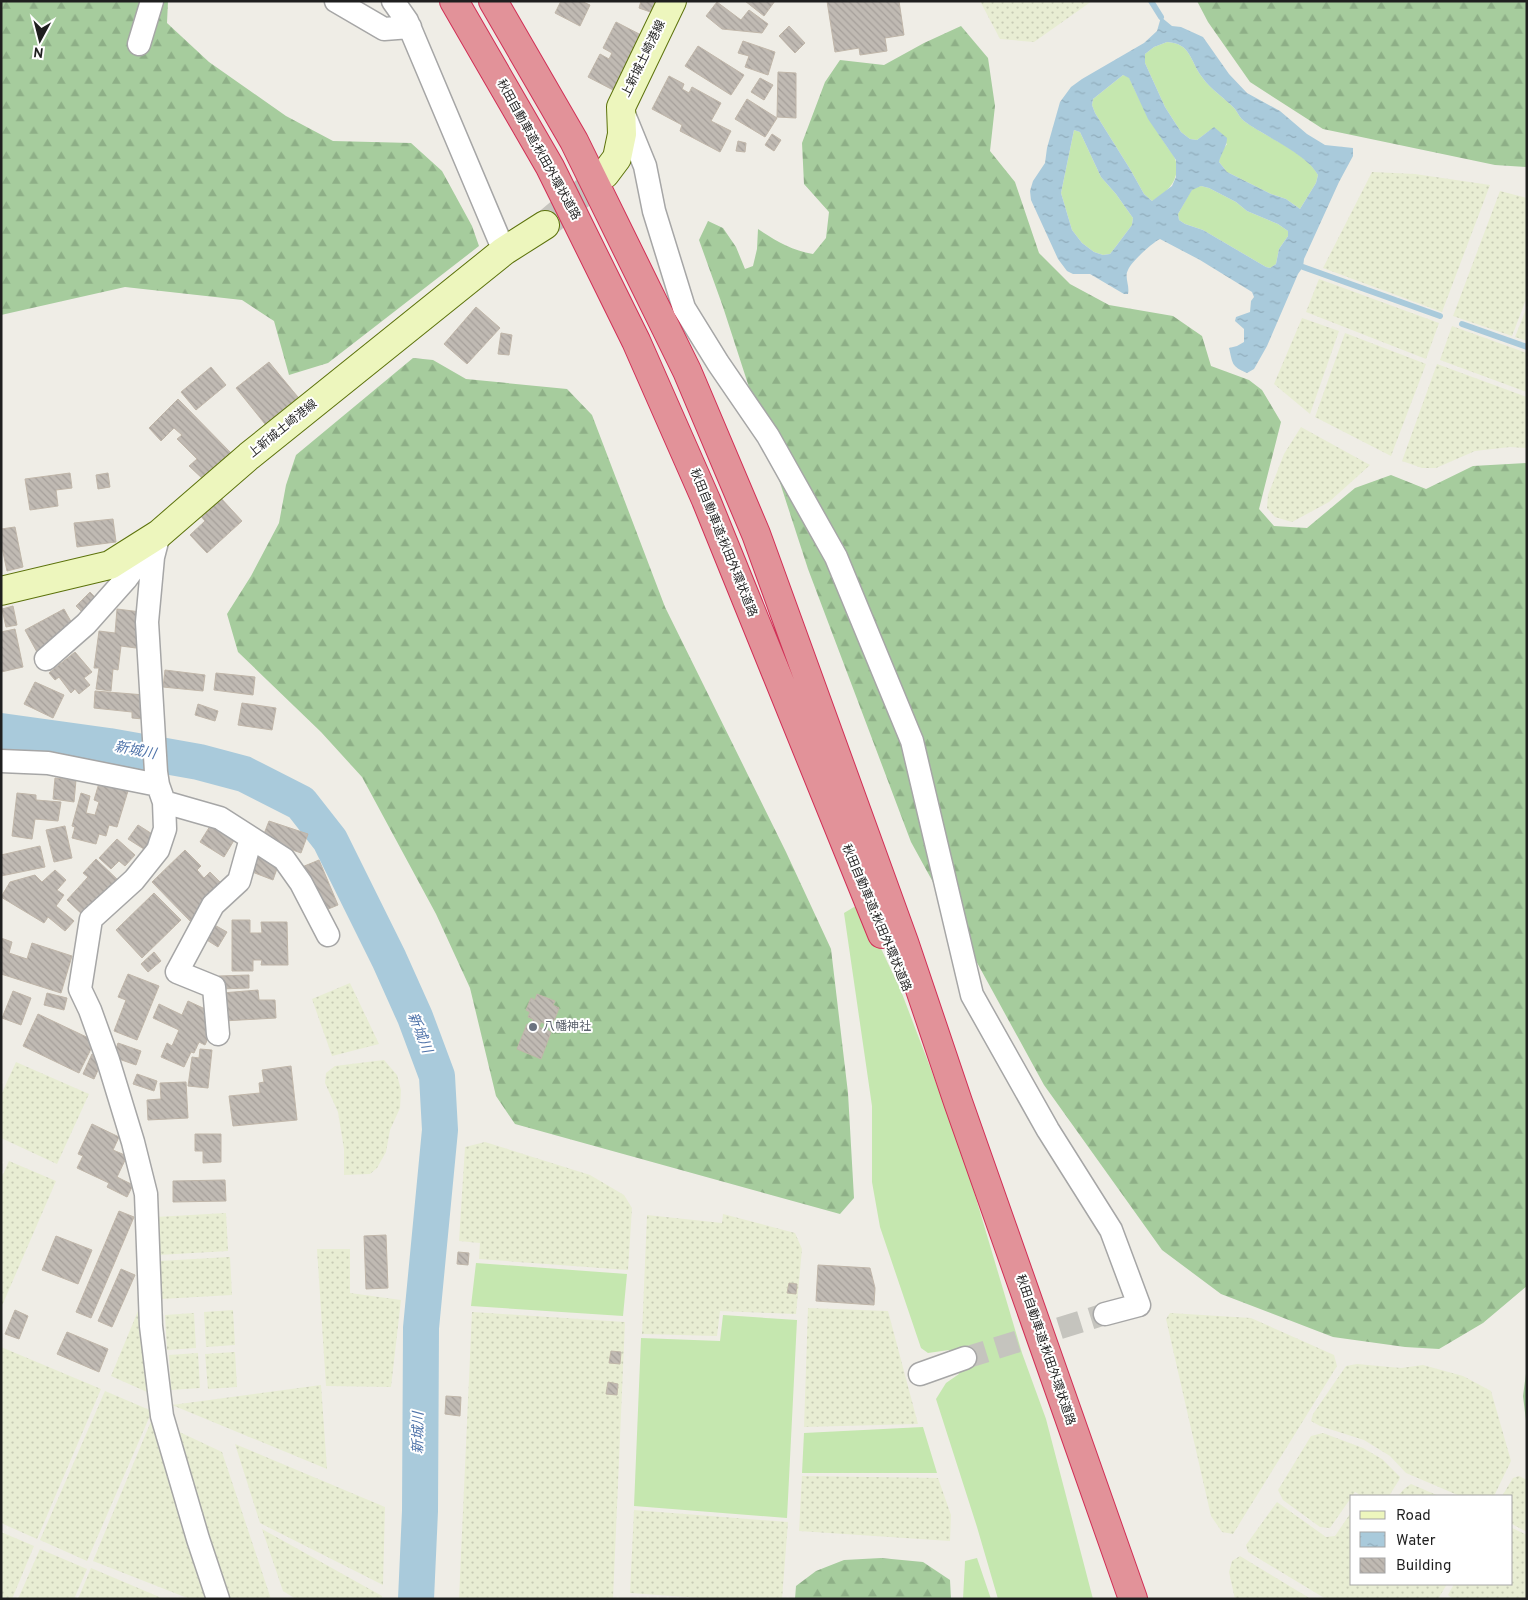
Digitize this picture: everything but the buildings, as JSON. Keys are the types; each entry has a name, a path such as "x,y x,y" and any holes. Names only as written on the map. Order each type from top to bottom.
{"highway":[{"name":"秋田自動車道;秋田外環状道路","path":"454,1 550,168 636,341 706,500 897,970 958,1102"},
{"name":"秋田自動車道;秋田外環状道路","path":"494,1 574,141 687,371 756,534 898,924 958,1102 1133,1599"}],"main road":[{"name":"上新城土崎港線","path":"605,174 616,158 622,134 621,107 672,1"},
{"name":"上新城土崎港線","path":"1,592 110,565 159,534 249,456 504,251 545,225"}],"street":[{"path":"139,44 152,1"},
{"path":"336,1 384,29 410,27"},
{"path":"393,1 410,27 504,251"},
{"path":"621,107 645,166 654,211 684,308 768,436 836,557 912,741 972,995 1048,1130 1111,1230 1140,1305 1105,1314"},
{"path":"46,659 86,624 126,579 159,534"},
{"path":"159,534 153,557 147,622 153,729 165,829 158,850 134,880 91,920 80,989 90,1010 108,1060 133,1142 146,1194 151,1326 162,1416 198,1539 218,1599"},
{"path":"1,761 48,763 159,787 220,818 284,859 301,883 328,935"},
{"path":"218,1034 214,987 177,972 213,904 239,881 251,838"},
{"path":"920,1374 965,1358"}],"green space":[{"path":"1,1 168,1 167,23 209,62 286,116 333,141 411,143 442,171 472,226 479,246 328,363 289,375 274,321 242,300 125,287 1,315"},
{"path":"980,1 1092,1 1034,42 1000,39"},
{"path":"1197,1 1527,1 1527,167 1495,165 1323,129 1250,82 1208,22"},
{"path":"961,26 988,58 995,106 990,151 1015,182 1039,253 1070,284 1109,305 1173,316 1202,336 1211,366 1249,380 1262,390 1281,422 1259,509 1274,526 1307,528 1355,488 1391,475 1426,489 1473,466 1527,463 1527,1286 1483,1323 1439,1349 1405,1347 1333,1337 1221,1294 1162,1250 1044,1085 911,842 808,569 723,307 699,240 708,221 723,228 736,247 745,269 753,266 757,249 758,229 784,245 813,254 826,238 829,212 804,184 802,143 825,82 840,60 884,65 924,43"},
{"path":"1167,42 1175,43 1185,49 1206,82 1235,109 1243,120 1295,152 1312,167 1318,175 1316,183 1300,209 1286,199 1271,194 1227,172 1219,162 1220,154 1227,144 1209,131 1197,140 1190,139 1181,132 1165,107 1145,63 1145,54 1154,47"},
{"path":"1123,75 1129,77 1146,112 1176,162 1176,175 1171,185 1163,194 1152,201 1144,194 1092,105 1093,99"},
{"path":"1074,130 1080,132 1101,177 1133,218 1132,225 1110,254 1103,255 1094,252 1082,243 1072,230 1061,193"},
{"path":"1372,172 1415,174 1490,185 1442,312 1323,268"},
{"path":"1201,186 1209,188 1236,202 1247,211 1278,224 1288,231 1288,236 1279,249 1276,264 1270,268 1266,267 1203,230 1179,220 1178,214 1192,189"},
{"path":"1500,191 1527,198 1527,297 1512,336 1453,316"},
{"path":"1319,279 1439,323 1426,359 1306,312"},
{"path":"1527,307 1527,341 1515,337"},
{"path":"1302,318 1339,331 1310,414 1274,384"},
{"path":"1452,326 1527,353 1527,392 1440,360"},
{"path":"1345,333 1426,364 1391,456 1315,417"},
{"path":"413,358 433,360 466,379 567,389 592,415 665,607 786,852 831,949 848,1093 854,1198 840,1214 515,1124 496,1096 470,988 436,914 362,777 321,732 238,652 227,614 251,576 279,523 286,485 296,455"},
{"path":"1437,364 1527,397 1527,448 1510,447 1475,451 1436,468 1422,468 1402,461"},
{"path":"1301,427 1370,465 1329,502 1292,522 1275,517 1267,508 1268,495 1284,454"},
{"path":"854,907 862,908 901,991 961,1148 1022,1353 1046,1419 1093,1599 998,1599 936,1399 946,1383 959,1374 949,1350 928,1353 921,1348 880,1227 872,1182 872,1106 844,913"},
{"path":"350,983 379,1044 332,1056 312,999"},
{"path":"384,1060 397,1075 401,1090 400,1108 390,1130 386,1152 377,1168 370,1174 344,1175 344,1149 338,1112 325,1083 326,1073 335,1066"},
{"path":"16,1062 89,1094 57,1164 1,1138 1,1095"},
{"path":"485,1142 590,1175 624,1195 632,1208 628,1270 479,1259 480,1243 459,1241 465,1147"},
{"path":"9,1161 56,1181 1,1308 1,1179"},
{"path":"226,1213 228,1251 158,1255 155,1217"},
{"path":"723,1214 795,1233 802,1249 796,1314 720,1311 717,1336 642,1334 647,1215 722,1223"},
{"path":"317,1249 350,1249 350,1293 401,1300 391,1387 326,1386"},
{"path":"230,1257 232,1295 161,1299 159,1261"},
{"path":"476,1263 627,1274 623,1316 471,1306"},
{"path":"143,1299 147,1392 111,1376"},
{"path":"808,1308 888,1311 918,1424 804,1427"},
{"path":"233,1310 235,1345 206,1347 204,1312"},
{"path":"472,1312 625,1322 613,1599 459,1599"},
{"path":"194,1313 196,1348 167,1350 165,1315"},
{"path":"1170,1313 1251,1318 1334,1355 1337,1366 1233,1534 1222,1532 1211,1516 1166,1319"},
{"path":"723,1315 797,1320 787,1518 634,1506 641,1338 720,1341"},
{"path":"1,1347 101,1389 37,1539 1,1523"},
{"path":"235,1352 237,1387 208,1389 205,1354"},
{"path":"198,1353 200,1388 171,1390 169,1355"},
{"path":"1357,1364 1401,1368 1423,1365 1463,1376 1491,1391 1511,1461 1494,1495 1458,1495 1406,1473 1390,1456 1364,1440 1320,1426 1311,1421 1313,1414 1346,1366"},
{"path":"1527,1366 1527,1429 1523,1396"},
{"path":"321,1385 327,1469 172,1405"},
{"path":"105,1391 152,1411 87,1561 40,1540"},
{"path":"154,1414 206,1599 190,1599 93,1561"},
{"path":"923,1427 937,1473 802,1473 804,1433"},
{"path":"173,1429 222,1452 271,1599 226,1599"},
{"path":"1323,1433 1363,1448 1382,1459 1400,1477 1399,1480 1390,1495 1360,1495 1355,1492 1353,1495 1350,1495 1350,1499 1330,1528 1320,1527 1283,1500 1278,1490 1311,1436"},
{"path":"235,1444 385,1507 383,1585 260,1523"},
{"path":"802,1476 938,1478 951,1515 950,1541 799,1531"},
{"path":"1519,1476 1527,1480 1527,1532 1513,1525 1513,1495 1503,1495 1513,1478"},
{"path":"1411,1484 1437,1495 1399,1495"},
{"path":"1277,1502 1326,1537 1335,1536 1350,1514 1350,1585 1446,1585 1438,1599 1326,1599 1248,1552 1246,1545"},
{"path":"634,1510 788,1522 782,1599 714,1599 630,1593"},
{"path":"1513,1528 1527,1535 1527,1599 1453,1599 1448,1595 1453,1585 1513,1585"},
{"path":"262,1529 382,1596 382,1599 296,1599 283,1591"},
{"path":"1,1532 34,1546 12,1599 1,1599"},
{"path":"40,1549 87,1569 74,1599 18,1599"},
{"path":"1240,1556 1311,1599 1235,1599 1229,1572 1232,1561"},
{"path":"881,1558 923,1562 950,1580 951,1599 795,1599 796,1586 816,1571 844,1560"},
{"path":"977,1558 991,1599 963,1599 965,1561"},
{"path":"91,1568 164,1599 78,1599"}],"water":[{"path":"1161,17 1172,26 1181,27 1203,37 1229,74 1247,93 1280,111 1307,134 1325,145 1353,148 1353,156 1304,259 1303,267 1298,274 1267,346 1254,369 1247,373 1233,364 1229,348 1244,342 1244,329 1235,321 1236,317 1250,312 1251,301 1254,297 1252,292 1200,260 1160,239 1142,253 1130,267 1127,273 1128,294 1124,294 1090,274 1073,274 1067,271 1058,259 1031,200 1030,191 1033,181 1045,163 1047,148 1060,102 1071,87 1144,43 1157,31","holes":["1167,42 1175,43 1185,49 1206,82 1235,109 1243,120 1295,153 1312,167 1318,175 1316,183 1300,209 1286,199 1271,194 1227,172 1219,162 1227,138 1214,127 1197,140 1190,139 1181,132 1165,107 1145,63 1145,54 1154,47","1123,75 1129,78 1148,119 1176,160 1176,177 1172,186 1152,201 1144,194 1095,113 1092,105 1093,99","1074,130 1080,132 1101,177 1133,218 1132,225 1110,254 1103,255 1094,252 1082,243 1072,230 1061,193","1201,186 1209,188 1236,202 1247,211 1278,224 1288,231 1288,236 1279,249 1276,264 1270,268 1266,267 1203,230 1179,220 1178,214 1192,190"]}],"waterway":[{"path":"1151,1 1161,17"},
{"path":"1303,267 1440,316"},
{"path":"1462,324 1527,347"},
{"name":"新城川","path":"1,731 109,746 199,762 244,774 301,803 330,840 389,959 415,1017 437,1076 440,1130 421,1328 420,1511 416,1599"}],"tunnel":[{"path":"545,225 605,174"},
{"path":"965,1358 1105,1314"}],"place":[{"name":"八幡神社","path":"533,1027"}]}
